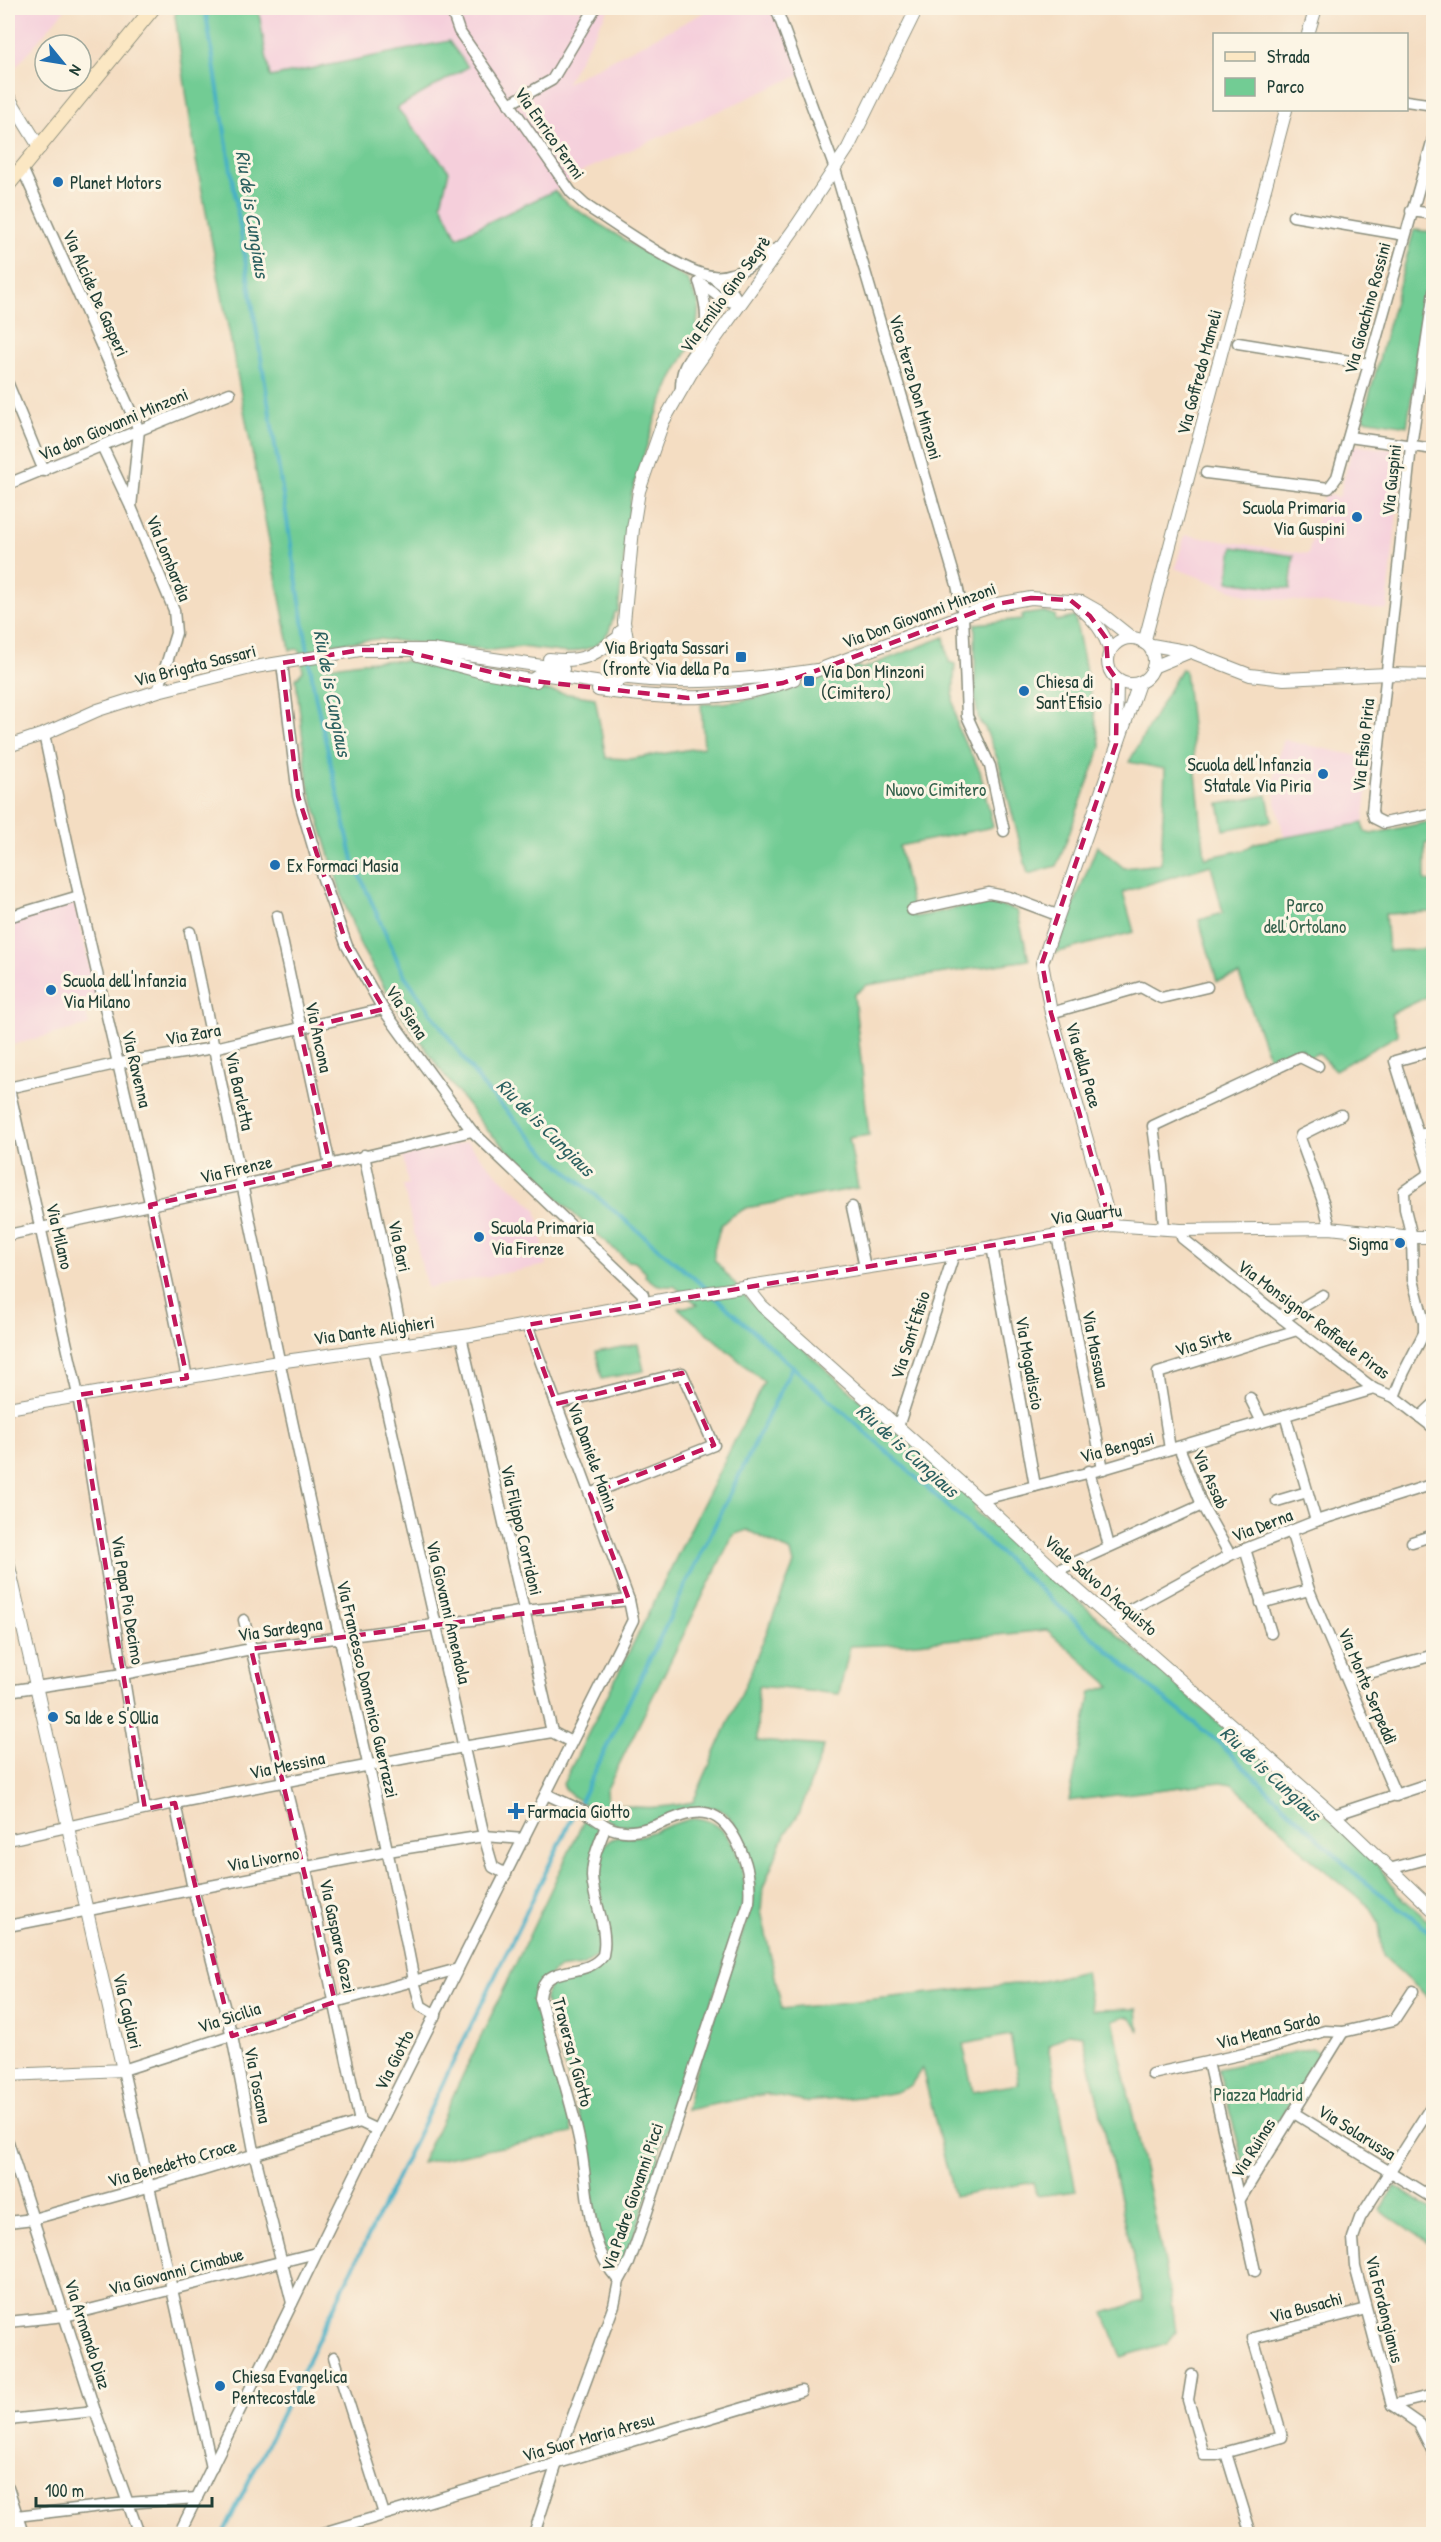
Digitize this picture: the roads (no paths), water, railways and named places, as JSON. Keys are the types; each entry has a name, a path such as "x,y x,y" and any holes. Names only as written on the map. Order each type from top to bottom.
{"main road":[{"path":"8,185 153,8"}],"street":[{"name":"Via Enrico Fermi","path":"452,8 459,31 571,192 585,205 684,267"},
{"path":"509,104 552,80 595,8"},
{"name":"Vico terzo Don Minzoni","path":"776,8 835,169 957,585 963,615"},
{"name":"Via Emilio Gino Segrè","path":"617,677 639,491 663,422 681,388 848,148 917,8"},
{"path":"1308,33 1316,8"},
{"path":"8,96 40,148"},
{"path":"1408,101 1434,105"},
{"name":"Via Goffredo Mameli","path":"1145,643 1286,111"},
{"name":"Via Gioachino Rossini","path":"1206,473 1329,489 1336,477 1349,437 1434,135"},
{"name":"Via Alcide De Gasperi","path":"22,168 139,430"},
{"path":"1411,211 1434,214"},
{"path":"1293,216 1405,235"},
{"path":"711,276 741,271 757,262 766,252 782,246"},
{"path":"684,267 711,276 733,293 740,304"},
{"path":"684,267 700,284 722,299 740,304"},
{"path":"681,388 681,372 702,338 705,328 705,306 700,284"},
{"name":"Via Guspini","path":"1388,674 1412,446 1434,291"},
{"path":"1238,343 1369,364"},
{"path":"8,384 44,471"},
{"name":"Via don Giovanni Minzoni","path":"8,484 230,393"},
{"name":"Via Lombardia","path":"131,507 139,430"},
{"path":"1349,437 1434,449"},
{"name":"Via Lombardia","path":"102,446 131,507 174,609 176,633 158,691"},
{"name":"Via Don Giovanni Minzoni","path":"751,686 783,683 963,615 997,604 1031,598 1082,602 1098,611 1132,638"},
{"path":"1070,600 1090,616 1100,628 1110,651 1108,667 1117,680 1124,684 1145,680 1153,667 1174,656 1191,651"},
{"path":"963,615 967,716 990,766 1004,831"},
{"path":"1110,651 1120,640 1132,638 1145,643 1191,651 1250,675 1284,679 1388,674 1434,675"},
{"path":"532,664 542,658 580,660 623,641 644,668 663,680"},
{"path":"1145,643 1152,652 1153,667"},
{"name":"Via Brigata Sassari","path":"8,746 44,734 98,710 158,691 255,667 360,650 432,650 617,677 751,686"},
{"name":"Via Brigata Sassari","path":"399,650 478,671 530,681 652,696 700,697 751,686"},
{"name":"Via Siena","path":"282,663 298,796 347,946 384,1009 472,1131 643,1294 644,1304"},
{"path":"530,681 542,674 609,684 617,677 619,684 655,689 692,690 700,697"},
{"name":"Via Efisio Piria","path":"1388,674 1372,811 1374,818 1384,823 1434,813"},
{"name":"Via della Pace","path":"1116,744 1117,680"},
{"name":"Via della Pace","path":"1111,1225 1051,1013 1042,963 1138,683"},
{"name":"Via Ravenna","path":"44,734 79,896 120,1063 187,1378"},
{"path":"912,910 989,893 1010,897 1057,915"},
{"path":"8,917 79,896"},
{"name":"Via Ancona","path":"277,916 330,1165"},
{"name":"Via Barletta","path":"190,932 244,1185 278,1362"},
{"path":"1051,1013 1141,987 1161,998 1207,987"},
{"name":"Via Zara","path":"8,1086 120,1063 214,1048 384,1009"},
{"path":"1394,1397 1429,1321 1413,1280 1412,1237 1405,1209 1404,1191 1430,1173 1395,1061 1434,1050"},
{"path":"1164,1228 1153,1126 1300,1057 1318,1066"},
{"name":"Via Milano","path":"8,1086 78,1395"},
{"path":"1330,1228 1324,1204 1300,1138 1301,1135 1341,1115"},
{"name":"Via Firenze","path":"8,1235 244,1185 472,1131"},
{"path":"1419,1135 1434,1131"},
{"name":"Via Bari","path":"364,1155 404,1344"},
{"path":"852,1207 865,1267"},
{"name":"Via Quartu","path":"740,1287 954,1254 1111,1225 1181,1230 1330,1228 1412,1237 1434,1237"},
{"name":"Via Monsignor Raffaele Piras","path":"1181,1230 1182,1238 1297,1330 1374,1389 1394,1397 1434,1428"},
{"name":"Via Massaua","path":"1057,1235 1102,1469"},
{"name":"Via Mogadiscio","path":"992,1246 1035,1486"},
{"name":"Via Sant'Efisio","path":"897,1427 954,1254"},
{"name":"Via Dante Alighieri","path":"8,1408 278,1362 461,1336 740,1287"},
{"name":"Viale Salvo D'Acquisto","path":"740,1287 980,1500 1056,1571 1334,1815 1434,1911"},
{"path":"1283,1319 1323,1295"},
{"name":"Via Daniele Manin","path":"527,1325 629,1600"},
{"name":"Via Sirte","path":"1174,1448 1158,1372 1297,1330"},
{"name":"Via Filippo Corridoni","path":"461,1336 552,1732"},
{"name":"Via Giovanni Amendola","path":"373,1349 484,1836 493,1867 506,1874"},
{"name":"Via Francesco Domenico Guerrazzi","path":"278,1362 339,1638 370,1764 414,1981 421,2006 436,2015"},
{"path":"556,1404 682,1373 714,1445 590,1494"},
{"name":"Via Bengasi","path":"980,1500 1102,1469 1374,1389"},
{"name":"Via Papa Pio Decimo","path":"78,1395 145,1809"},
{"path":"1250,1398 1262,1422"},
{"path":"1420,1417 1434,1404"},
{"path":"1285,1415 1316,1521"},
{"name":"Via Assab","path":"1174,1448 1230,1555"},
{"path":"1089,1471 1109,1546"},
{"name":"Via Derna","path":"1113,1619 1230,1555 1316,1521 1434,1484"},
{"path":"1277,1501 1307,1492"},
{"path":"1056,1571 1202,1505"},
{"name":"Via Monte Serpeddì","path":"1291,1531 1309,1590 1396,1796"},
{"path":"1412,1542 1434,1535"},
{"path":"1245,1549 1271,1633"},
{"name":"Via Cagliari","path":"8,1562 213,2469"},
{"path":"1261,1603 1309,1590"},
{"name":"Via Sardegna","path":"8,1691 123,1674 251,1649 524,1611 629,1600"},
{"name":"Via Giotto","path":"179,2535 377,2130 633,1620 629,1600"},
{"name":"Via Gaspare Gozzi","path":"244,1620 306,1869 360,2122"},
{"path":"1348,1679 1434,1655"},
{"path":"552,1732 571,1742"},
{"name":"Via Messina","path":"8,1840 145,1809 370,1764 552,1732"},
{"path":"1334,1815 1434,1782"},
{"path":"546,1794 587,1813 606,1826"},
{"name":"Via Toscana","path":"175,1803 193,1889 232,2036 255,2156 292,2303"},
{"name":"Via Padre Giovanni Picci","path":"534,2535 614,2306 620,2281 643,2224 748,1902 750,1885 748,1868 729,1828 715,1815 701,1812 644,1830 626,1832 616,1831 606,1826"},
{"name":"Traversa 1 Giotto","path":"606,1826 597,1850 592,1876 604,1930 603,1955 590,1967 567,1971 549,1978 540,1989 540,1998 558,2052 580,2140 596,2242 606,2266 620,2281"},
{"name":"Via Livorno","path":"8,1926 388,1851 484,1836 525,1839"},
{"path":"1389,1869 1434,1857"},
{"name":"Via Sicilia","path":"8,2074 123,2070 335,2002 458,1969"},
{"name":"Via Meana Sardo","path":"1152,2073 1208,2062 1325,2031 1343,2032 1394,2020 1413,1991"},
{"name":"Via Ruinas","path":"1239,2200 1343,2032"},
{"path":"1318,2034 1331,2051"},
{"path":"1208,2062 1255,2271"},
{"name":"Via Fordongianus","path":"1392,2405 1355,2266 1353,2238 1360,2218 1434,2102"},
{"name":"Via Solarussa","path":"1294,2113 1434,2199"},
{"path":"360,2122 377,2130"},
{"name":"Via Benedetto Croce","path":"8,2222 33,2219 148,2187 360,2122"},
{"name":"Via Armando Diaz","path":"8,2145 95,2411 140,2535"},
{"path":"1232,2170 1256,2174"},
{"name":"Via Giovanni Cimabue","path":"8,2322 65,2316 316,2253"},
{"name":"Via Busachi","path":"1226,2452 1282,2437 1254,2338 1366,2309"},
{"path":"334,2357 384,2514"},
{"path":"1192,2375 1188,2400 1204,2455 1226,2452 1251,2535"},
{"name":"Via Suor Maria Aresu","path":"319,2535 801,2391"},
{"path":"1392,2405 1434,2395"},
{"path":"1392,2405 1419,2424 1434,2454"},
{"path":"8,2420 95,2411"},
{"path":"8,2487 12,2516 23,2535"},
{"path":"12,2516 127,2503 197,2498"}],"waterway":[{"name":"Riu de is Cungiaus","path":"205,8 315,695 353,860 403,973 483,1086 551,1158 707,1289"},
{"name":"Riu de is Cungiaus","path":"712,1294 1141,1680 1218,1742 1355,1874 1434,1935"},
{"path":"223,2534 792,1367"}],"place":[{"name":"Planet Motors","path":"58,182"},
{"name":"Scuola Primaria Via Guspini","path":"1357,517"},
{"name":"Via Brigata Sassari (fronte Via della Pa","path":"741,657"},
{"name":"Via Don Minzoni (Cimitero)","path":"809,681"},
{"name":"Chiesa di Sant'Efisio","path":"1024,691"},
{"name":"Scuola dell'Infanzia Statale Via Piria","path":"1323,774"},
{"name":"Ex Formaci Masia","path":"275,865"},
{"name":"Scuola dell'Infanzia Via Milano","path":"51,990"},
{"name":"Scuola Primaria Via Firenze","path":"479,1237"},
{"name":"Sigma","path":"1400,1243"},
{"name":"Sa Ide e S'Ollia","path":"53,1717"},
{"name":"Farmacia Giotto","path":"516,1811"},
{"name":"Chiesa Evangelica Pentecostale","path":"220,2386"}],"park label":[{"name":"Nuovo Cimitero","path":"936,789"},
{"name":"Parco dell'Ortolano","path":"1305,915"},
{"name":"Piazza Madrid","path":"1258,2094"}]}
